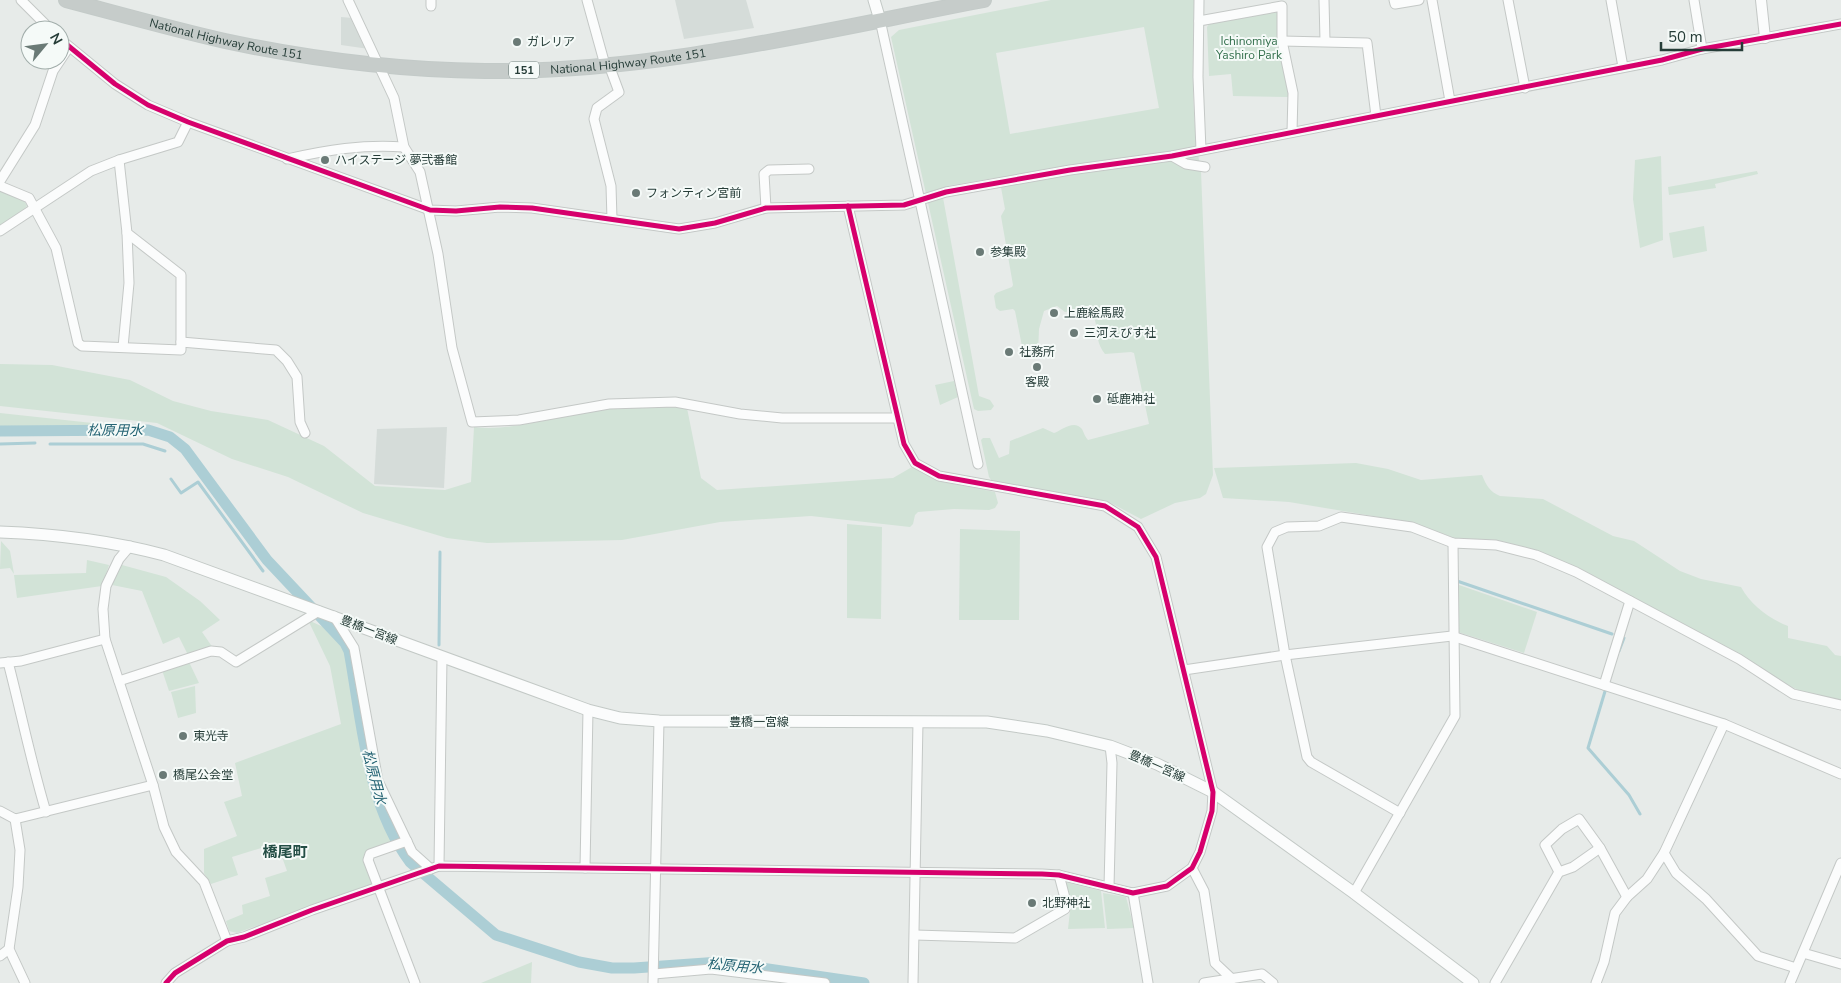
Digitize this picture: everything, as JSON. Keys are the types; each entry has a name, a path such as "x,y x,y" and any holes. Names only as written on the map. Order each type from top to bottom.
{"highway":[{"name":"National Highway Route 151","path":"66,0 225,41 282,51 434,70 486,71 572,69 607,65 758,42 984,0"}],"main road":[{"path":"874,0 880,20"},
{"name":"豊橋一宮線","path":"0,532 44,534 130,546 219,573 442,658 588,710 620,718 658,721 987,722 1023,726 1110,746 1157,764 1213,792 1354,893 1473,983"}],"street":[{"path":"21,0 41,20"},
{"path":"348,0 394,98 404,147 420,172 430,210 452,348 472,422 518,420 609,404 675,402 740,414 782,418 897,418"},
{"path":"587,0 607,65 619,92 597,108 594,119 611,186 612,219"},
{"path":"1199,0 1198,77 1201,150"},
{"path":"1324,0 1325,41"},
{"path":"1394,0 1395,4 1419,0"},
{"path":"1432,0 1450,101"},
{"path":"1508,0 1525,88"},
{"path":"1611,0 1623,67"},
{"path":"1694,0 1702,49"},
{"path":"1760,0 1765,38"},
{"path":"1199,21 1282,6 1282,41 1293,93 1292,132"},
{"path":"880,20 978,464"},
{"path":"70,48 123,89 148,105 287,159 430,210 456,211 500,207 532,208 679,229 715,223 766,208 904,205 946,192 1011,180 1172,156 1525,88 1662,60 1702,49 1841,24"},
{"path":"1282,41 1367,43 1376,116"},
{"path":"0,181 35,125 54,70"},
{"path":"0,230 34,206 91,171 178,142 188,122"},
{"path":"287,159 334,148 371,145 404,147"},
{"path":"1172,156 1186,164 1205,167"},
{"path":"120,160 127,233 129,283 123,347"},
{"path":"766,208 764,174 769,170 809,169"},
{"path":"0,186 29,198 56,248 78,343 82,346 181,350 181,275 127,233"},
{"path":"166,983 175,973 227,941 244,937 312,910 435,868 915,872 1059,876 1109,886 1133,894 1167,886 1192,868 1200,852 1212,812 1213,792 1156,557 1138,527 1115,510 1094,502 1005,489 939,476 915,463 908,453 897,418 848,206"},
{"path":"181,342 276,350 288,361 297,377 300,422 305,433"},
{"path":"1400,813 1311,762 1306,757 1285,654 1267,547 1275,532 1287,527 1319,526 1341,517 1412,527 1453,543 1496,545 1536,555 1576,572 1739,659 1793,694 1841,705"},
{"path":"1354,893 1455,716 1452,636 1453,543"},
{"path":"130,546 118,559 106,586 103,609 105,639 164,827 176,852 204,882 227,941"},
{"path":"1604,685 1630,601"},
{"path":"119,681 211,651 221,652 236,662 319,610"},
{"path":"334,616 354,648 378,781 412,852 435,868"},
{"path":"1184,670 1285,654 1452,636 1724,724 1841,774"},
{"path":"46,812 29,754 21,711 4,662 105,639"},
{"path":"435,868 442,658"},
{"path":"585,868 588,710"},
{"path":"658,721 654,978 711,969 825,983"},
{"path":"913,983 918,722"},
{"path":"1596,983 1604,962 1615,913 1647,879 1664,853 1724,724"},
{"path":"1109,886 1112,763 1110,746"},
{"path":"0,810 15,819 152,785"},
{"path":"15,819 20,850 18,888 9,949 25,983"},
{"path":"1559,872 1545,845 1562,829 1578,819 1600,848 1628,897"},
{"path":"407,841 370,854 370,866 415,983"},
{"path":"1495,983 1559,872 1573,868 1600,848"},
{"path":"1664,853 1676,873 1706,899 1758,956 1796,968"},
{"path":"1790,983 1841,863"},
{"path":"1192,868 1204,891 1215,963 1232,979"},
{"path":"915,935 1016,938 1065,908 1066,902 1059,876"},
{"path":"1133,894 1148,983"},
{"path":"0,956 9,949"},
{"path":"1803,953 1841,964"},
{"path":"1204,983 1262,974 1274,983"}],"shaded area":[{"path":"675,0 746,0 754,28 684,39"},
{"path":"341,17 353,18 369,49 341,45"},
{"path":"447,427 444,488 374,484 377,429"}],"green space":[{"path":"1051,0 1194,0 1194,107 1201,171 1213,475 1206,494 1200,498 1175,503 1141,519 1107,501 992,481 989,477 981,440 983,438 990,438 999,458 1009,454 1010,441 1043,428 1054,433 1068,426 1079,426 1088,440 1149,424 1134,353 1105,354 1100,346 1096,322 1093,316 1088,313 1079,311 1065,312 1057,306 1044,311 1039,329 1038,352 1034,355 1024,356 1015,311 1013,309 1000,311 996,308 994,296 996,293 1013,285 1001,216 1005,209 1000,182 994,178 947,186 942,192 979,396 990,400 994,406 991,410 978,411 974,409 891,37 899,30","holes":["1144,27 1159,108 1010,134 996,53"]},
{"name":"Ichinomiya Yashiro Park","path":"1275,10 1278,14 1289,97 1233,96 1231,74 1209,76 1207,27 1209,24"},
{"path":"1661,156 1663,240 1640,248 1633,199 1635,160"},
{"path":"1757,171 1758,174 1715,184 1716,188 1669,195 1668,187"},
{"path":"0,190 24,200 27,206 0,228"},
{"path":"1704,226 1707,251 1673,258 1669,233"},
{"path":"0,364 52,365 130,380 173,401 211,411 268,420 324,446 375,486 445,490 471,482 474,427 509,427 615,407 670,405 687,408 701,478 717,490 893,478 912,467 938,481 995,492 998,503 995,508 989,510 954,509 918,512 910,527 811,516 720,522 622,540 487,543 447,538 363,513 288,477 232,459 157,423 0,406"},
{"path":"954,381 958,397 940,405 935,385"},
{"path":"0,413 120,426 0,427"},
{"path":"1356,463 1388,469 1421,480 1482,475 1489,488 1500,496 1543,499 1613,536 1634,541 1680,571 1701,579 1741,587 1750,600 1761,610 1788,626 1788,638 1827,646 1835,655 1841,656 1841,701 1802,692 1742,656 1579,568 1536,550 1497,540 1454,538 1415,523 1289,502 1223,498 1214,468"},
{"path":"847,524 882,527 881,619 847,618"},
{"path":"960,529 1020,531 1019,620 959,620"},
{"path":"1,541 10,551 14,574 10,568 0,569"},
{"path":"87,560 109,565 102,586 17,598 14,575 86,573"},
{"path":"122,565 166,577 200,601 220,620 202,632 213,648 188,655 179,637 163,644 142,591 112,585 114,576"},
{"path":"1459,585 1537,612 1524,653 1458,632"},
{"path":"308,620 332,631 347,651 373,795 385,829 393,843 368,852 374,883 237,933 229,931 226,921 243,914 242,905 270,896 265,878 287,871 277,843 232,857 238,875 211,884 204,873 204,849 237,836 224,802 242,796 235,763 341,724 330,666"},
{"path":"189,662 199,683 169,691 162,670"},
{"path":"195,686 196,713 178,718 171,692"},
{"path":"1064,882 1101,891 1105,928 1068,929 1070,911"},
{"path":"1103,893 1126,897 1134,928 1107,929"},
{"path":"532,962 531,983 481,983"}],"waterway":[{"name":"松原用水","path":"0,431 148,430 170,437 185,449 267,560 345,643 349,651 368,761 375,788 395,839 410,862 496,935 579,962 612,968 720,962 864,983"},
{"path":"0,444 35,443"},
{"path":"50,444 143,444 165,451"},
{"path":"171,479 181,493 198,482 263,571"},
{"path":"439,645 440,552"},
{"path":"1457,578 1457,581 1612,634"},
{"path":"1619,651 1624,638"},
{"path":"1606,688 1588,748 1629,795 1640,814"}],"cycle path":[{"path":"70,47 115,84 148,105 188,122 430,210 456,211 500,207 532,208 679,229 715,223 766,208 904,205 946,192 1070,170 1172,156 1662,60 1702,49 1841,24"},
{"path":"166,983 175,973 227,941 244,937 312,910 439,866 1042,874 1059,875 1133,893 1167,886 1192,868 1200,852 1212,811 1213,792 1156,557 1138,527 1105,506 939,476 915,463 904,444 848,206"}],"place":[{"name":"ガレリア","path":"517,42"},
{"name":"ハイステージ 夢弐番館","path":"325,160"},
{"name":"フォンティン宮前","path":"636,193"},
{"name":"参集殿","path":"980,252"},
{"name":"上鹿絵馬殿","path":"1054,313"},
{"name":"三河えびす社","path":"1074,333"},
{"name":"社務所","path":"1009,352"},
{"name":"客殿","path":"1037,367"},
{"name":"砥鹿神社","path":"1097,399"},
{"name":"東光寺","path":"183,736"},
{"name":"橋尾公会堂","path":"163,775"},
{"name":"北野神社","path":"1032,903"}],"district":[{"name":"橋尾町","path":"285,852"}]}
